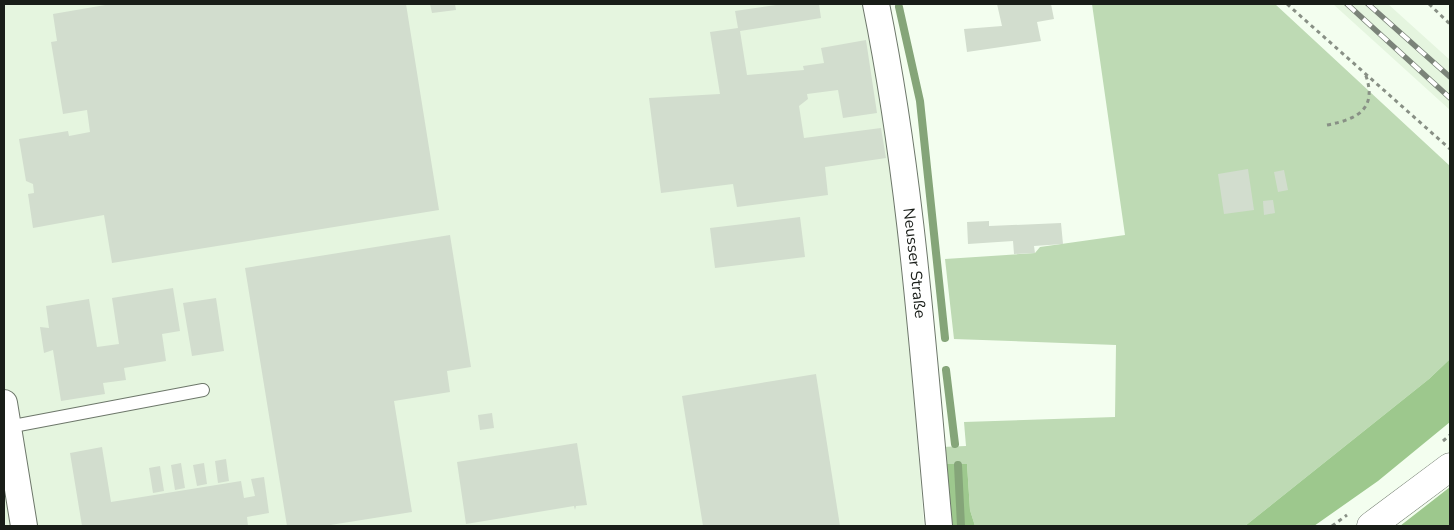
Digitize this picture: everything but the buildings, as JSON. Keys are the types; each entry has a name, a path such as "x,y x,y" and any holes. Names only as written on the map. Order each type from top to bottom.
{"street":[{"name":"Neusser Straße","path":"876,4 894,96 908,200 939,526"},
{"path":"6,415 24,526"},
{"path":"1371,526 1450,468"}],"lane":[{"path":"6,415 203,390"}],"path":[{"path":"1287,4 1450,149"},
{"path":"1428,4 1450,24"},
{"path":"1327,125 1352,119 1366,107 1370,92 1365,72"}],"shaded area":[{"path":"4,4 862,4 884,112 905,283 924,526 4,526"},
{"path":"1333,4 1388,4 1450,60 1450,110"}],"green space":[{"path":"1092,4 1275,4 1450,166 1450,359 1429,379 1245,526 975,526 970,510 967,464 943,464 942,447 966,446 964,422 1115,417 1116,345 954,339 945,259 1035,253 1040,247 1125,235"},
{"path":"1450,359 1450,422 1378,481 1314,526 1245,526 1429,379"},
{"path":"943,464 967,464 970,510 975,526 948,526"},
{"path":"1450,487 1450,526 1400,526"}],"waterway":[{"path":"899,7 920,101 945,338"},
{"path":"946,370 955,444"},
{"path":"958,465 961,526"}],"railway":[{"path":"1347,4 1450,98"},
{"path":"1368,4 1450,77"}]}
